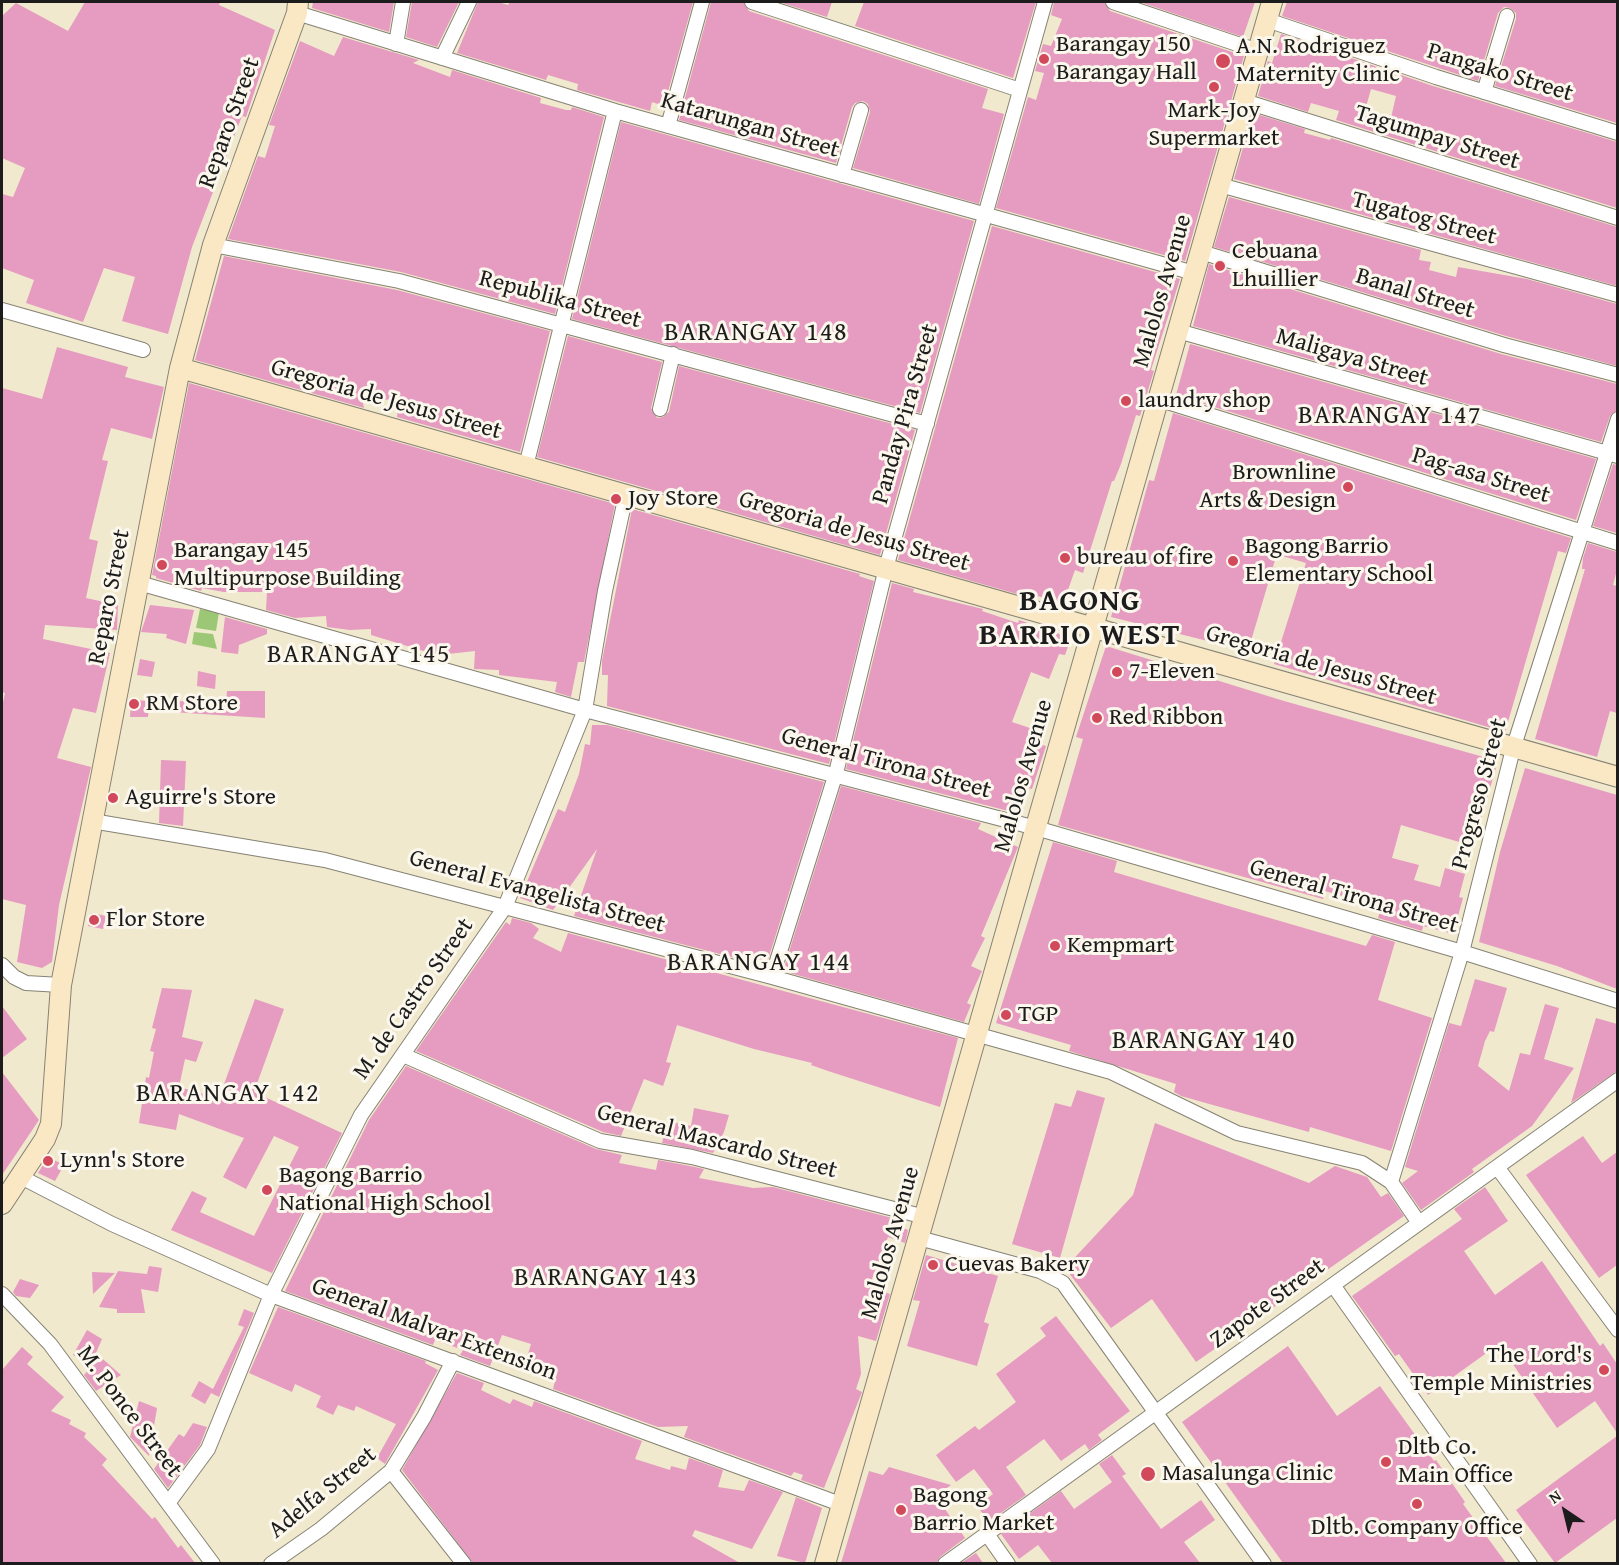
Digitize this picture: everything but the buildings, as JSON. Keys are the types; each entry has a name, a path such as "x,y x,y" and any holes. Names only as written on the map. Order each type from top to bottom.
{"street":[{"path":"396,44 403,2"},
{"path":"442,58 469,2"},
{"path":"668,126 702,2"},
{"path":"752,2 1020,90"},
{"name":"Panday Pira Street","path":"772,977 836,773 886,568 1045,2"},
{"path":"1113,2 1258,51"},
{"name":"Katarungan Street","path":"298,7 396,44 615,111 1194,273"},
{"name":"Reparo Street","path":"2,1204 45,1139 51,1124 61,985 180,368 213,245 298,7"},
{"name":"Malolos Avenue","path":"825,1563 1270,10"},
{"name":"Pangako Street","path":"1270,10 1484,92 1617,133"},
{"path":"1484,92 1507,16"},
{"name":"Tagumpay Street","path":"1244,101 1617,218"},
{"path":"842,175 861,110"},
{"path":"526,466 615,111"},
{"name":"Tugatog Street","path":"1220,185 1617,296"},
{"name":"Republika Street","path":"213,245 399,281 927,424"},
{"name":"Banal Street","path":"1201,252 1503,345 1617,375"},
{"path":"2,310 143,350"},
{"name":"Maligaya Street","path":"1178,331 1612,455"},
{"path":"660,409 673,354"},
{"name":"Gregoria de Jesus Street","path":"180,368 1617,777"},
{"name":"Pag-asa Street","path":"1158,399 1617,543"},
{"name":"Progreso Street","path":"1391,1182 1462,952 1513,749 1581,530 1612,455 1617,419"},
{"name":"M. de Castro Street","path":"169,1502 208,1449 271,1295 361,1115 505,907 585,710 604,591 626,495"},
{"name":"General Tirona Street","path":"139,583 585,710 836,773 1036,828 1462,952 1617,1001"},
{"name":"General Evangelista Street","path":"92,821 325,860 772,977 1111,1071 1237,1133 1362,1163 1391,1182 1419,1223"},
{"path":"2,965 14,977 26,983 61,985"},
{"name":"General Mascardo Street","path":"403,1055 600,1141 692,1157 925,1217"},
{"name":"Zapote Street","path":"945,1563 1617,1080"},
{"path":"1497,1167 1617,1330"},
{"name":"General Malvar Extension","path":"19,1176 112,1224 271,1295 843,1505"},
{"path":"919,1238 1040,1271 1057,1278 1264,1563"},
{"path":"1333,1285 1530,1563"},
{"name":"M. Ponce Street","path":"2,1294 50,1344 213,1563"},
{"name":"Adelfa Street","path":"271,1563 321,1529 391,1471 424,1417 453,1361"},
{"path":"391,1471 464,1563"},
{"path":"987,1534 1008,1563"}],"green space":[{"path":"200,609 219,612 216,631 196,628"},
{"path":"194,632 213,634 217,649 192,644"}],"place":[{"name":"Barangay 150 Barangay Hall","path":"1044,59"},
{"name":"A.N. Rodriguez Maternity Clinic","path":"1223,61"},
{"name":"Mark-Joy Supermarket","path":"1214,87"},
{"name":"Cebuana Lhuillier","path":"1220,266"},
{"name":"laundry shop","path":"1126,401"},
{"name":"Brownline Arts & Design","path":"1348,487"},
{"name":"Joy Store","path":"616,499"},
{"name":"bureau of fire","path":"1065,558"},
{"name":"Bagong Barrio Elementary School","path":"1233,561"},
{"name":"Barangay 145 Multipurpose Building","path":"162,565"},
{"name":"7-Eleven","path":"1117,672"},
{"name":"RM Store","path":"134,704"},
{"name":"Red Ribbon","path":"1097,718"},
{"name":"Aguirre's Store","path":"113,798"},
{"name":"Flor Store","path":"94,920"},
{"name":"Kempmart","path":"1055,946"},
{"name":"TGP","path":"1006,1015"},
{"name":"Lynn's Store","path":"48,1161"},
{"name":"Bagong Barrio National High School","path":"267,1190"},
{"name":"Cuevas Bakery","path":"933,1265"},
{"name":"The Lord's Temple Ministries","path":"1604,1370"},
{"name":"Dltb Co. Main Office","path":"1386,1462"},
{"name":"Masalunga Clinic","path":"1148,1474"},
{"name":"Dltb. Company Office","path":"1417,1504"},
{"name":"Bagong Barrio Market","path":"901,1510"}],"district":[{"name":"BARANGAY 148","path":"756,333"},
{"name":"BARANGAY 147","path":"1390,416"},
{"name":"BAGONG BARRIO WEST","path":"1080,619"},
{"name":"BARANGAY 145","path":"359,655"},
{"name":"BARANGAY 144","path":"759,963"},
{"name":"BARANGAY 140","path":"1204,1041"},
{"name":"BARANGAY 142","path":"228,1094"},
{"name":"BARANGAY 143","path":"606,1278"}]}
